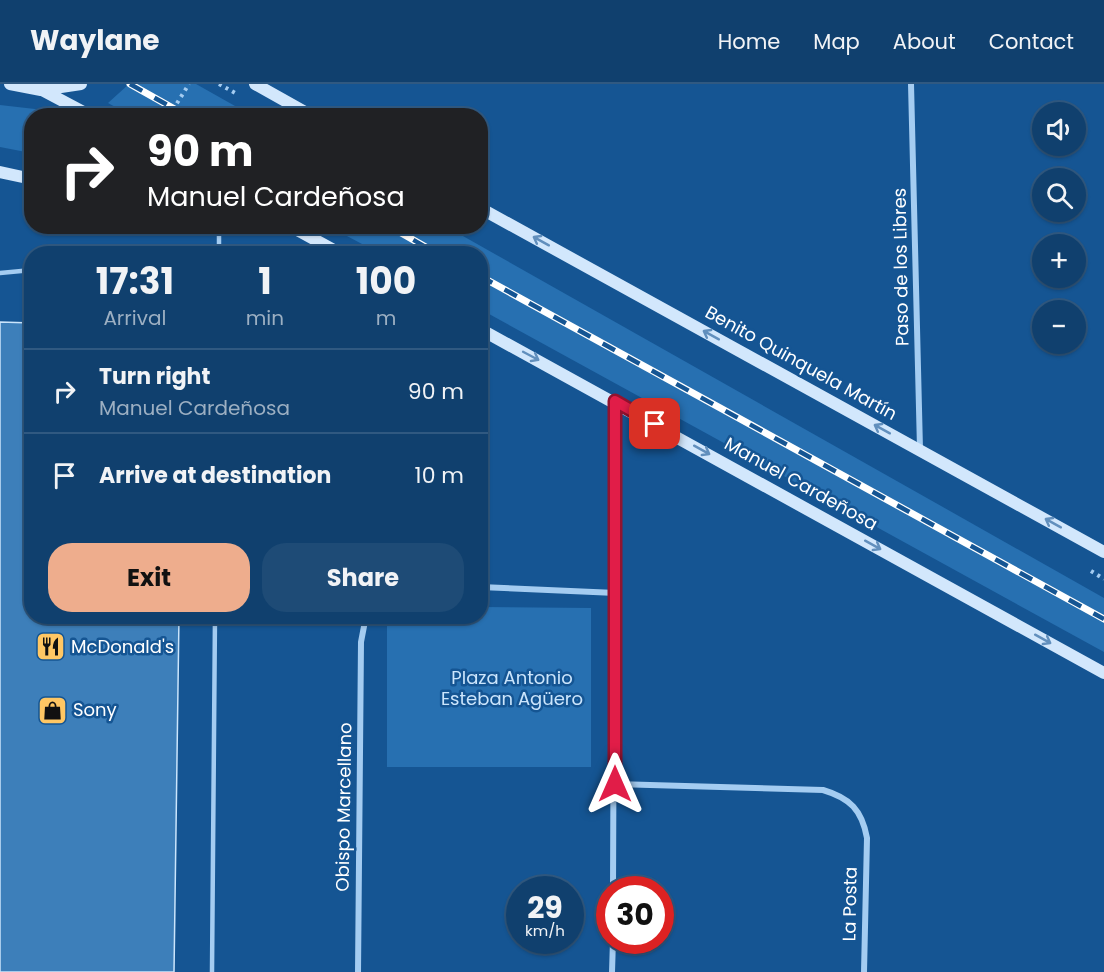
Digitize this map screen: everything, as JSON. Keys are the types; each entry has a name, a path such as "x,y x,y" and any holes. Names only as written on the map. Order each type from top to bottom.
{"main road":[{"path":"10,84 41,90 76,108"},
{"path":"41,90 81,84"},
{"path":"255,84 298,108"},
{"path":"0,172 24,176"},
{"name":"Benito Quinquela Martín","path":"488,212 1104,552"},
{"path":"304,234 326,246"},
{"name":"Manuel Cardeñosa","path":"488,333 615,401 1104,673"}],"street":[{"name":"Paso de los Libres","path":"911,84 920,449"},
{"path":"613,876 615,401"},
{"path":"488,587 616,593"},
{"name":"Obispo Marcellano","path":"358,972 361,642 364,624"},
{"name":"La Posta","path":"615,784 824,790 841,796 856,807 867,838 864,972"},
{"path":"612,972 613,954"}],"lane":[{"path":"0,273 24,271"},
{"path":"212,972 215,624"}],"path":[{"path":"174,108 189,84"}],"green space":[{"path":"129,84 196,84 239,108 117,108 108,103"},
{"path":"0,105 26,108 24,108 24,152 0,147"},
{"path":"343,234 459,234 481,246 366,246"},
{"path":"488,250 1104,598 1104,652 488,313"},
{"name":"Plaza Antonio Esteban Agüero","path":"488,607 591,608 591,767 387,767 387,624 488,624"}],"building":[{"path":"0,322 24,323 24,624 179,624 174,972 0,972"}],"railway":[{"path":"130,84 173,108"},
{"path":"403,234 424,246"},
{"path":"488,280 1104,619"}],"place":[{"name":"McDonald's","path":"50,647"},
{"name":"Sony","path":"52,710"}],"route":[{"path":"615,784 615,401 655,424"}]}
